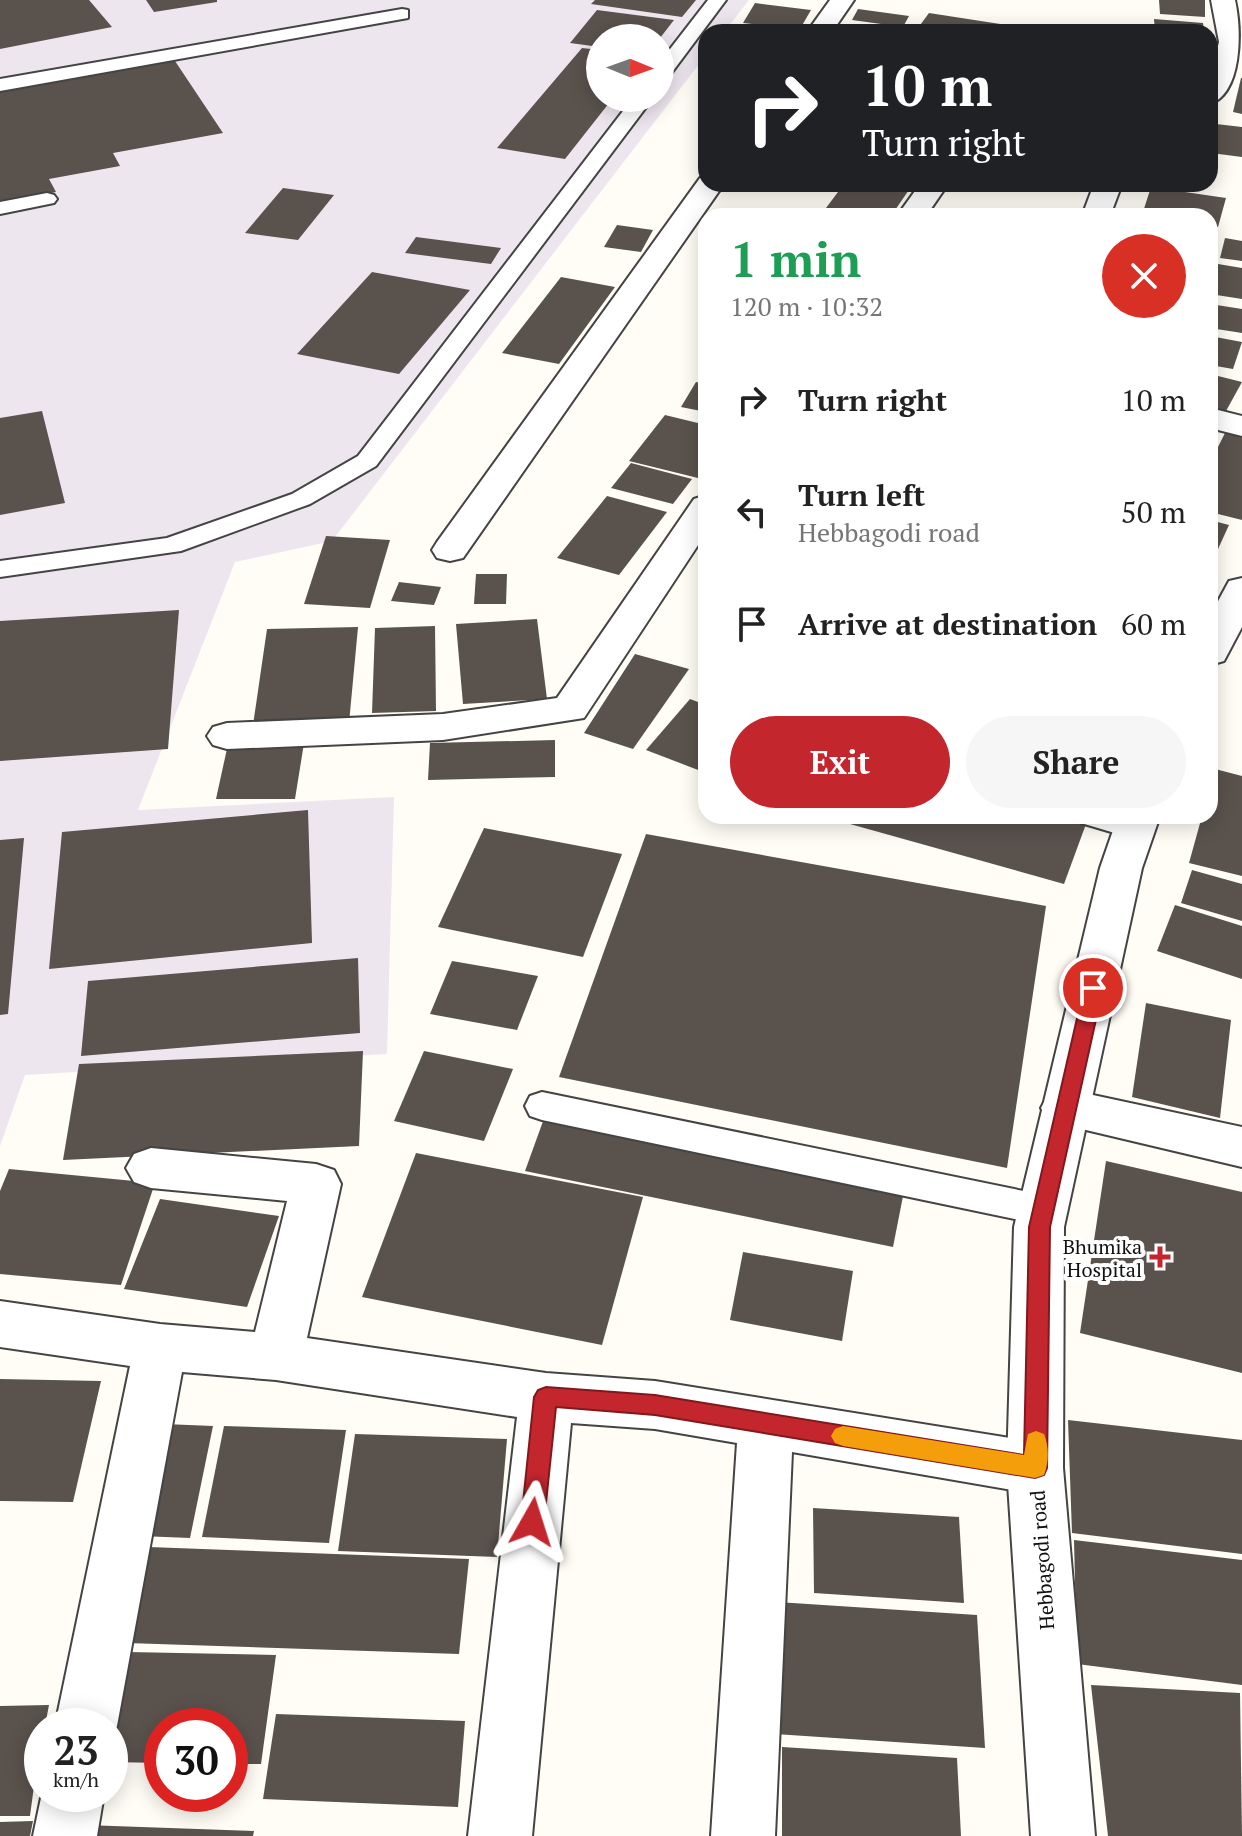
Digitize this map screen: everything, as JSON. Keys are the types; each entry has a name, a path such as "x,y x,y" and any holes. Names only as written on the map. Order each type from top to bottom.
{"street":[{"path":"825,24 842,0"},
{"path":"1218,92 1236,56 1223,0"},
{"path":"450,550 704,192"},
{"path":"1218,420 1242,426"},
{"path":"227,736 443,727 570,709 698,518"},
{"path":"1218,629 1242,589"},
{"name":"Hebbagodi road","path":"1063,1836 1035,1468 1039,1227 1121,868 1122,824"},
{"path":"1065,1108 1242,1147"},
{"path":"151,1168 316,1184 276,1357"},
{"path":"0,1324 160,1347 276,1357 546,1397 655,1405 1035,1468"},
{"path":"90,1708 160,1347"},
{"path":"500,1836 546,1397"},
{"path":"743,1836 766,1424"},
{"path":"65,1836 70,1812"}],"lane":[{"path":"699,24 717,0"},
{"path":"0,85 402,14"},
{"path":"674,57 698,25"},
{"path":"0,569 172,545 301,499 367,461 632,112"},
{"path":"0,208 47,199"},
{"path":"542,1106 1043,1210"}],"shaded area":[{"path":"0,0 749,0 730,24 698,24 698,65 674,97 674,24 586,24 586,112 662,112 332,541 235,562 138,810 394,797 387,1054 25,1075 0,1146"}],"building":[{"path":"0,0 89,0 112,27 0,49"},
{"path":"146,0 217,0 217,2 154,12"},
{"path":"595,0 696,0 682,17 591,4"},
{"path":"1159,0 1205,0 1205,17 1160,14"},
{"path":"755,3 811,10 803,24 743,23"},
{"path":"858,9 909,16 905,24 852,20"},
{"path":"597,10 674,20 671,24 586,24 586,45 570,43"},
{"path":"929,13 1001,24 921,24"},
{"path":"1154,19 1203,24 1154,24"},
{"path":"582,48 586,48 586,112 602,112 565,159 497,148"},
{"path":"173,58 223,133 113,153 120,166 49,179 56,192 0,203 0,88"},
{"path":"1242,78 1242,114 1233,112"},
{"path":"1218,124 1242,127 1242,157 1218,154"},
{"path":"283,188 334,195 298,240 245,233"},
{"path":"838,192 908,192 896,208 826,208"},
{"path":"1149,192 1185,192 1226,198 1218,227 1218,208 1144,208"},
{"path":"617,225 653,230 641,252 604,247"},
{"path":"416,237 501,248 491,264 405,253"},
{"path":"1225,238 1242,241 1242,261 1220,258"},
{"path":"1218,264 1242,268 1242,299 1218,295"},
{"path":"372,272 470,290 399,374 297,354"},
{"path":"561,277 615,287 559,364 502,353"},
{"path":"1218,305 1242,309 1242,333 1218,329"},
{"path":"1218,338 1242,342 1233,369 1218,366"},
{"path":"1218,376 1242,382 1226,411 1218,409"},
{"path":"696,382 698,382 698,410 681,407"},
{"path":"42,411 65,503 0,515 0,418"},
{"path":"665,415 698,423 698,478 629,461"},
{"path":"1227,429 1242,432 1242,520 1218,514 1218,447"},
{"path":"631,463 692,479 673,504 611,488"},
{"path":"607,496 667,512 619,575 557,558"},
{"path":"1218,522 1229,525 1218,549"},
{"path":"326,536 390,540 370,608 304,604"},
{"path":"476,574 507,574 506,604 474,604"},
{"path":"399,582 441,587 434,605 391,601"},
{"path":"179,610 168,749 0,761 0,621"},
{"path":"537,619 547,699 463,704 456,624"},
{"path":"435,626 436,711 372,713 375,628"},
{"path":"358,627 349,723 253,725 267,629"},
{"path":"635,654 689,669 633,749 584,733"},
{"path":"690,699 698,702 698,770 646,750"},
{"path":"555,740 555,777 428,780 430,743"},
{"path":"304,743 295,799 216,799 228,744"},
{"path":"1218,770 1242,776 1242,876 1189,863 1200,824 1218,824"},
{"path":"308,810 312,943 49,969 62,832"},
{"path":"850,824 1086,824 1064,884"},
{"path":"484,828 622,854 583,957 438,927"},
{"path":"646,834 1046,906 1007,1168 559,1077"},
{"path":"24,838 8,1014 0,1015 0,840"},
{"path":"1192,870 1242,884 1242,921 1181,903"},
{"path":"1175,905 1242,926 1242,979 1157,951"},
{"path":"358,958 360,1033 81,1056 88,981"},
{"path":"452,961 538,976 517,1030 430,1014"},
{"path":"1146,1003 1231,1020 1220,1118 1132,1097"},
{"path":"363,1051 359,1146 63,1160 79,1064"},
{"path":"424,1051 513,1069 484,1141 394,1121"},
{"path":"546,1113 905,1186 893,1247 525,1171"},
{"path":"416,1153 643,1197 602,1345 362,1297"},
{"path":"1106,1161 1242,1192 1242,1373 1080,1333"},
{"path":"9,1169 155,1183 121,1285 0,1274 0,1191"},
{"path":"160,1199 279,1216 247,1307 124,1289"},
{"path":"743,1252 853,1271 842,1341 730,1320"},
{"path":"0,1379 101,1381 73,1502 0,1501"},
{"path":"1068,1420 1242,1440 1242,1554 1072,1533"},
{"path":"164,1424 213,1426 190,1538 140,1536"},
{"path":"224,1426 346,1430 329,1543 202,1537"},
{"path":"355,1434 507,1439 497,1557 338,1551"},
{"path":"813,1508 959,1517 964,1603 814,1593"},
{"path":"1074,1540 1242,1560 1242,1685 1077,1664"},
{"path":"149,1547 469,1559 459,1654 127,1643"},
{"path":"777,1602 977,1615 985,1748 775,1734"},
{"path":"128,1652 276,1655 261,1764 248,1764 248,1708 144,1708 144,1763 128,1762 128,1708 117,1708"},
{"path":"1091,1685 1240,1693 1242,1836 1108,1836"},
{"path":"49,1705 48,1708 24,1708 24,1812 31,1812 30,1816 0,1816 0,1706"},
{"path":"276,1714 465,1721 458,1807 263,1799"},
{"path":"782,1747 957,1758 961,1836 782,1836"},
{"path":"33,1821 30,1836 0,1836 0,1822"},
{"path":"85,1825 254,1831 253,1836 82,1836"}],"slow traffic":[{"path":"843,1436 1035,1468 1036,1441"}],"place":[{"name":"Bhumika Hospital","path":"1160,1257"}],"route":[{"path":"532,1522 546,1397 655,1405 1035,1468 1039,1227 1093,988"}]}
